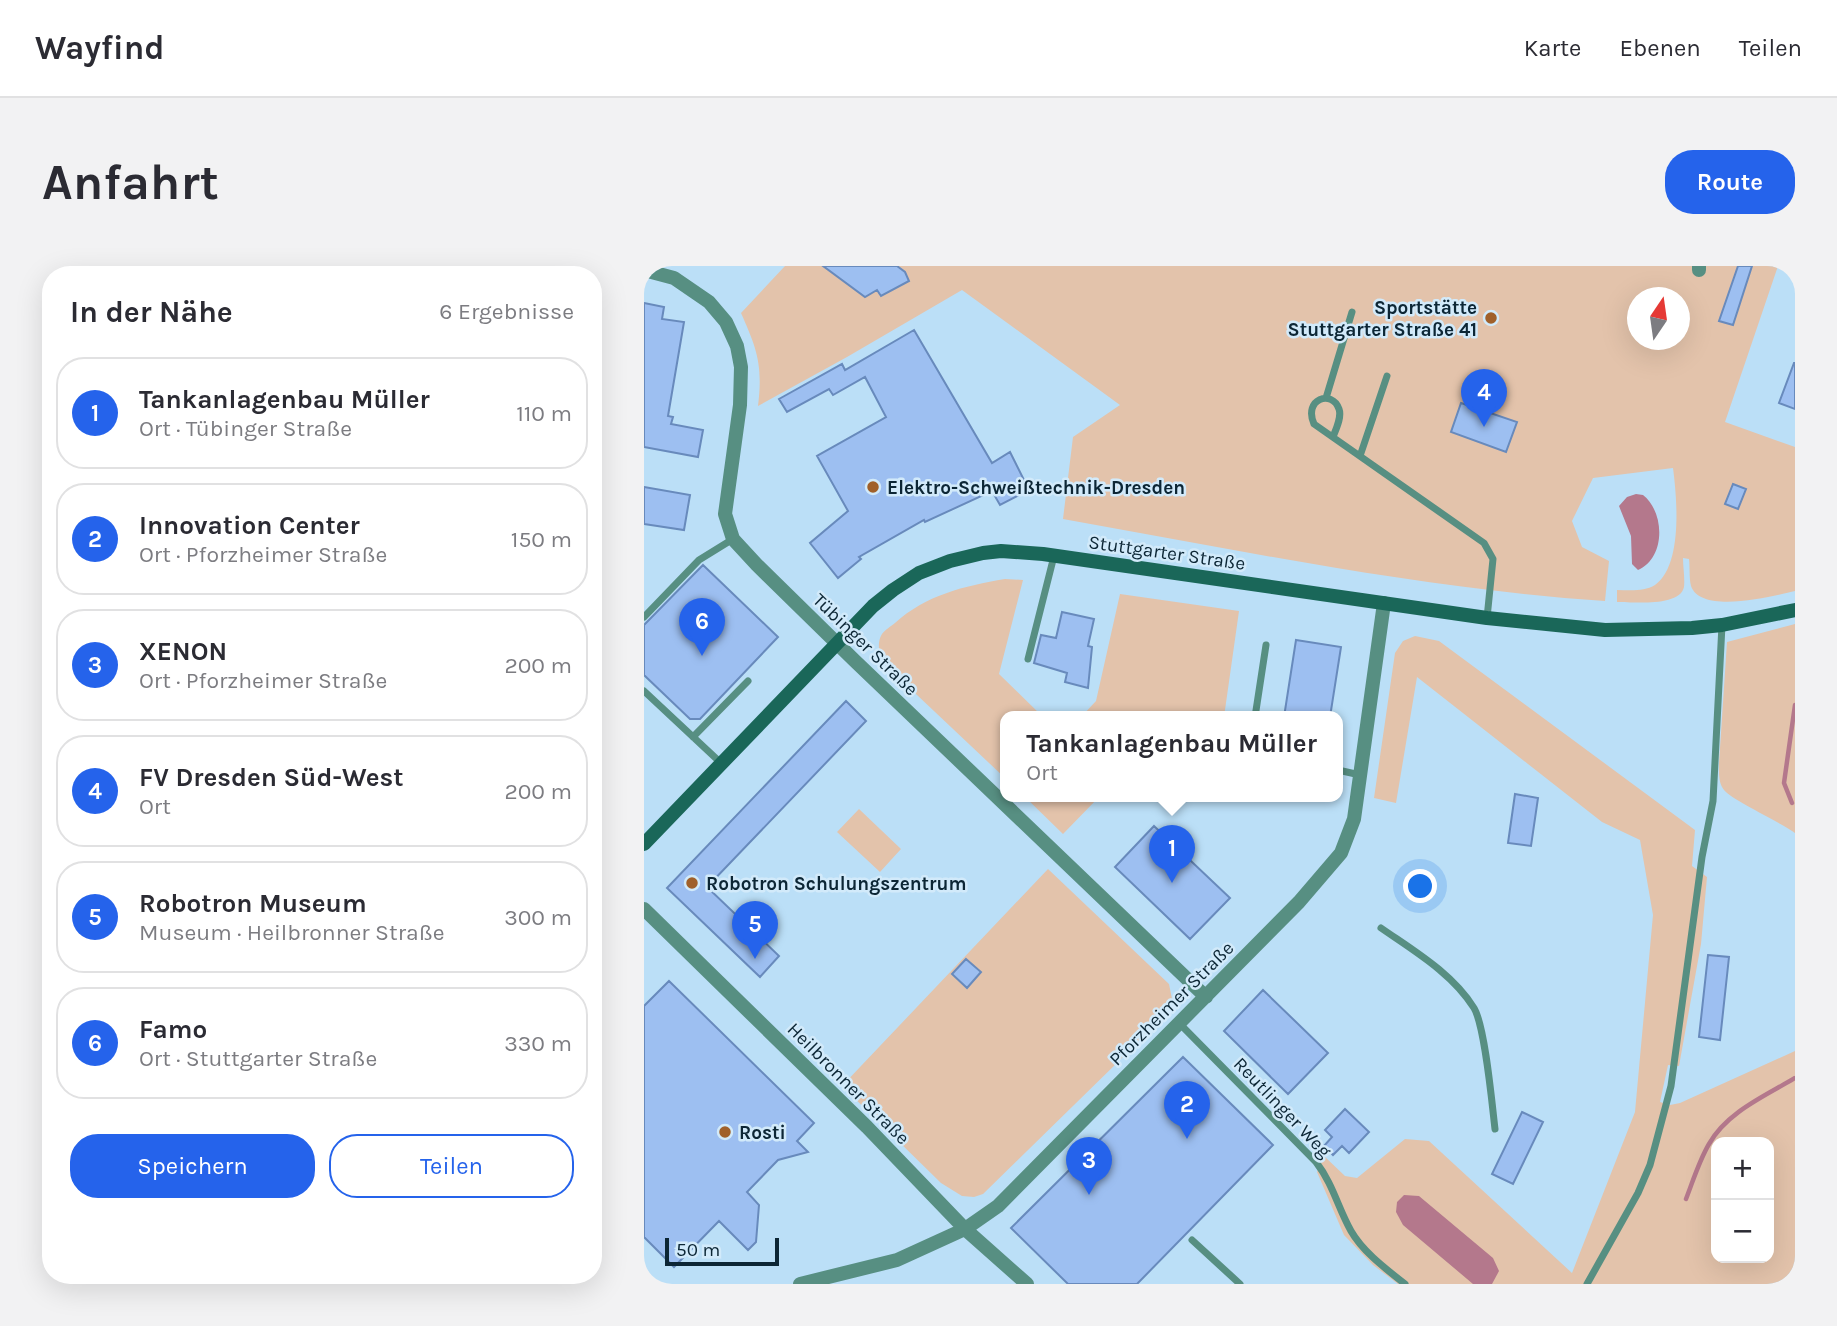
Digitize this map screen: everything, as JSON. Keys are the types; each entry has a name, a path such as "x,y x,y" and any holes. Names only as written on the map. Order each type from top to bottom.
{"main road":[{"name":"Stuttgarter Straße","path":"644,844 873,606 919,573 950,561 992,552 1055,556 1487,618 1605,630 1722,625 1795,610"}],"street":[{"path":"644,270 674,278 709,302 726,322 737,346 741,368 740,405 725,514 733,539"},
{"name":"Tübinger Straße","path":"733,539 1000,799"},
{"name":"Pforzheimer Straße","path":"800,1284 897,1259 965,1229 998,1206 1299,902 1341,853 1354,819 1384,603"},
{"name":"Tübinger Straße","path":"1003,802 1206,997"},
{"name":"Heilbronner Straße","path":"644,909 867,1127 965,1229 1027,1284"}],"lane":[{"path":"1326,398 1353,313"},
{"path":"1360,456 1387,376"},
{"path":"1334,437 1339,409 1334,402 1326,398 1318,400 1312,407 1314,424 1484,543 1493,559 1487,618"},
{"path":"644,617 699,560 733,539"},
{"path":"1028,659 1055,556"},
{"path":"1587,1284 1638,1193 1650,1166 1671,1086 1702,857 1713,801 1722,625"},
{"path":"1256,711 1266,645"},
{"path":"693,737 748,681"},
{"path":"644,691 722,763"},
{"path":"1343,771 1360,775"},
{"path":"1381,928 1451,980 1475,1009 1495,1129"},
{"name":"Reutlinger Weg","path":"1179,1023 1317,1163 1330,1183 1351,1232 1378,1262 1405,1284"},
{"path":"1192,1240 1240,1284"}],"shaded area":[{"path":"785,266 1738,266 1719,320 1732,325 1752,266 1778,266 1725,422 1795,447 1795,591 1739,601 1709,600 1697,595 1691,586 1689,559 1683,558 1684,587 1674,598 1644,603 1617,602 1617,590 1646,589 1655,585 1670,562 1676,530 1673,468 1593,478 1572,521 1582,547 1609,561 1605,601 1469,588 1401,578 1063,519 1073,437 1120,405 962,290 758,406 759,368 741,313"},
{"path":"1643,495 1650,503 1655,512 1659,534 1654,556 1638,570 1632,564 1631,536 1619,506 1627,497"},
{"path":"1005,579 1023,580 999,674 1037,711 1000,711 1000,773 881,661 879,647 883,633 907,613 946,593"},
{"path":"1120,594 1239,611 1225,711 1087,711 1096,701"},
{"path":"1795,624 1795,833 1724,790 1719,770 1727,642"},
{"path":"1415,636 1439,641 1695,830 1692,866 1707,877 1701,944 1679,1066 1668,1065 1660,1102 1670,1105 1680,1103 1795,1051 1795,1284 1398,1284 1373,1265 1344,1235 1317,1172 1324,1156 1345,1176 1357,1178 1405,1139 1429,1141 1572,1273 1635,1112 1653,915 1640,840 1602,822 1417,677 1396,803 1374,798 1395,653 1403,641"},
{"path":"1030,802 1094,802 1063,834"},
{"path":"859,809 901,849 880,872 837,832"},
{"path":"1048,869 1169,984 1173,1004 1166,1015 983,1194 974,1197 962,1196 941,1183 842,1086"},
{"path":"1404,1195 1419,1196 1493,1258 1499,1271 1492,1284 1473,1284 1403,1225 1396,1212 1397,1202"}],"building":[{"path":"823,266 897,266 905,272 909,281 881,296 877,290 865,297"},
{"path":"1738,266 1752,266 1733,325 1719,321"},
{"path":"644,303 664,307 662,319 684,322 668,416 673,417 671,424 703,430 698,457 644,447"},
{"path":"914,330 992,463 1010,452 1029,490 1000,505 992,491 925,522 924,520 859,557 861,559 838,578 810,543 848,511 817,456 886,417 865,377 833,395 829,389 787,412 779,399 842,364 845,370"},
{"path":"1795,363 1795,409 1779,403"},
{"path":"1461,403 1517,422 1506,452 1451,432"},
{"path":"1733,484 1746,489 1738,509 1725,504"},
{"path":"644,487 690,495 684,530 644,524"},
{"path":"703,565 778,637 700,719 690,719 644,675 644,625"},
{"path":"1062,612 1094,619 1088,646 1092,647 1088,688 1065,682 1067,673 1034,663 1041,635 1056,638"},
{"path":"1296,640 1341,647 1331,711 1285,711"},
{"name":"Robotron Schulungszentrum","path":"846,701 866,721 707,887 779,956 760,977 667,888"},
{"path":"1515,794 1538,798 1531,846 1508,843"},
{"path":"1154,826 1230,898 1190,939 1115,867"},
{"path":"1708,955 1729,957 1720,1040 1699,1037"},
{"path":"966,959 981,972 967,988 952,974"},
{"name":"Rosti","path":"669,981 814,1123 797,1141 808,1152 778,1160 747,1192 759,1205 756,1242 748,1250 719,1221 674,1267 644,1237 644,1006"},
{"path":"1263,990 1328,1053 1288,1094 1224,1031"},
{"path":"1183,1057 1273,1145 1137,1284 1068,1284 1011,1228"},
{"path":"1345,1109 1369,1132 1349,1153 1342,1146 1333,1155 1324,1146 1332,1137 1325,1130"},
{"path":"1522,1112 1543,1122 1513,1184 1492,1174"}],"waterway":[{"path":"1792,803 1784,783 1795,705"},
{"path":"1686,1199 1702,1157 1726,1123 1748,1106 1795,1078"}],"place":[{"name":"Sportstätte Stuttgarter Straße 41","path":"1491,318"},
{"name":"FV Dresden Süd-West","path":"1484,427"},
{"name":"Elektro-Schweißtechnik-Dresden","path":"873,487"},
{"name":"Famo","path":"702,656"},
{"name":"Robotron Schulungszentrum","path":"692,883"},
{"name":"Tankanlagenbau Müller","path":"1172,883"},
{"name":"Robotron Museum","path":"755,959"},
{"name":"Rosti","path":"725,1132"},
{"name":"Innovation Center","path":"1187,1139"},
{"name":"XENON","path":"1089,1195"}]}
